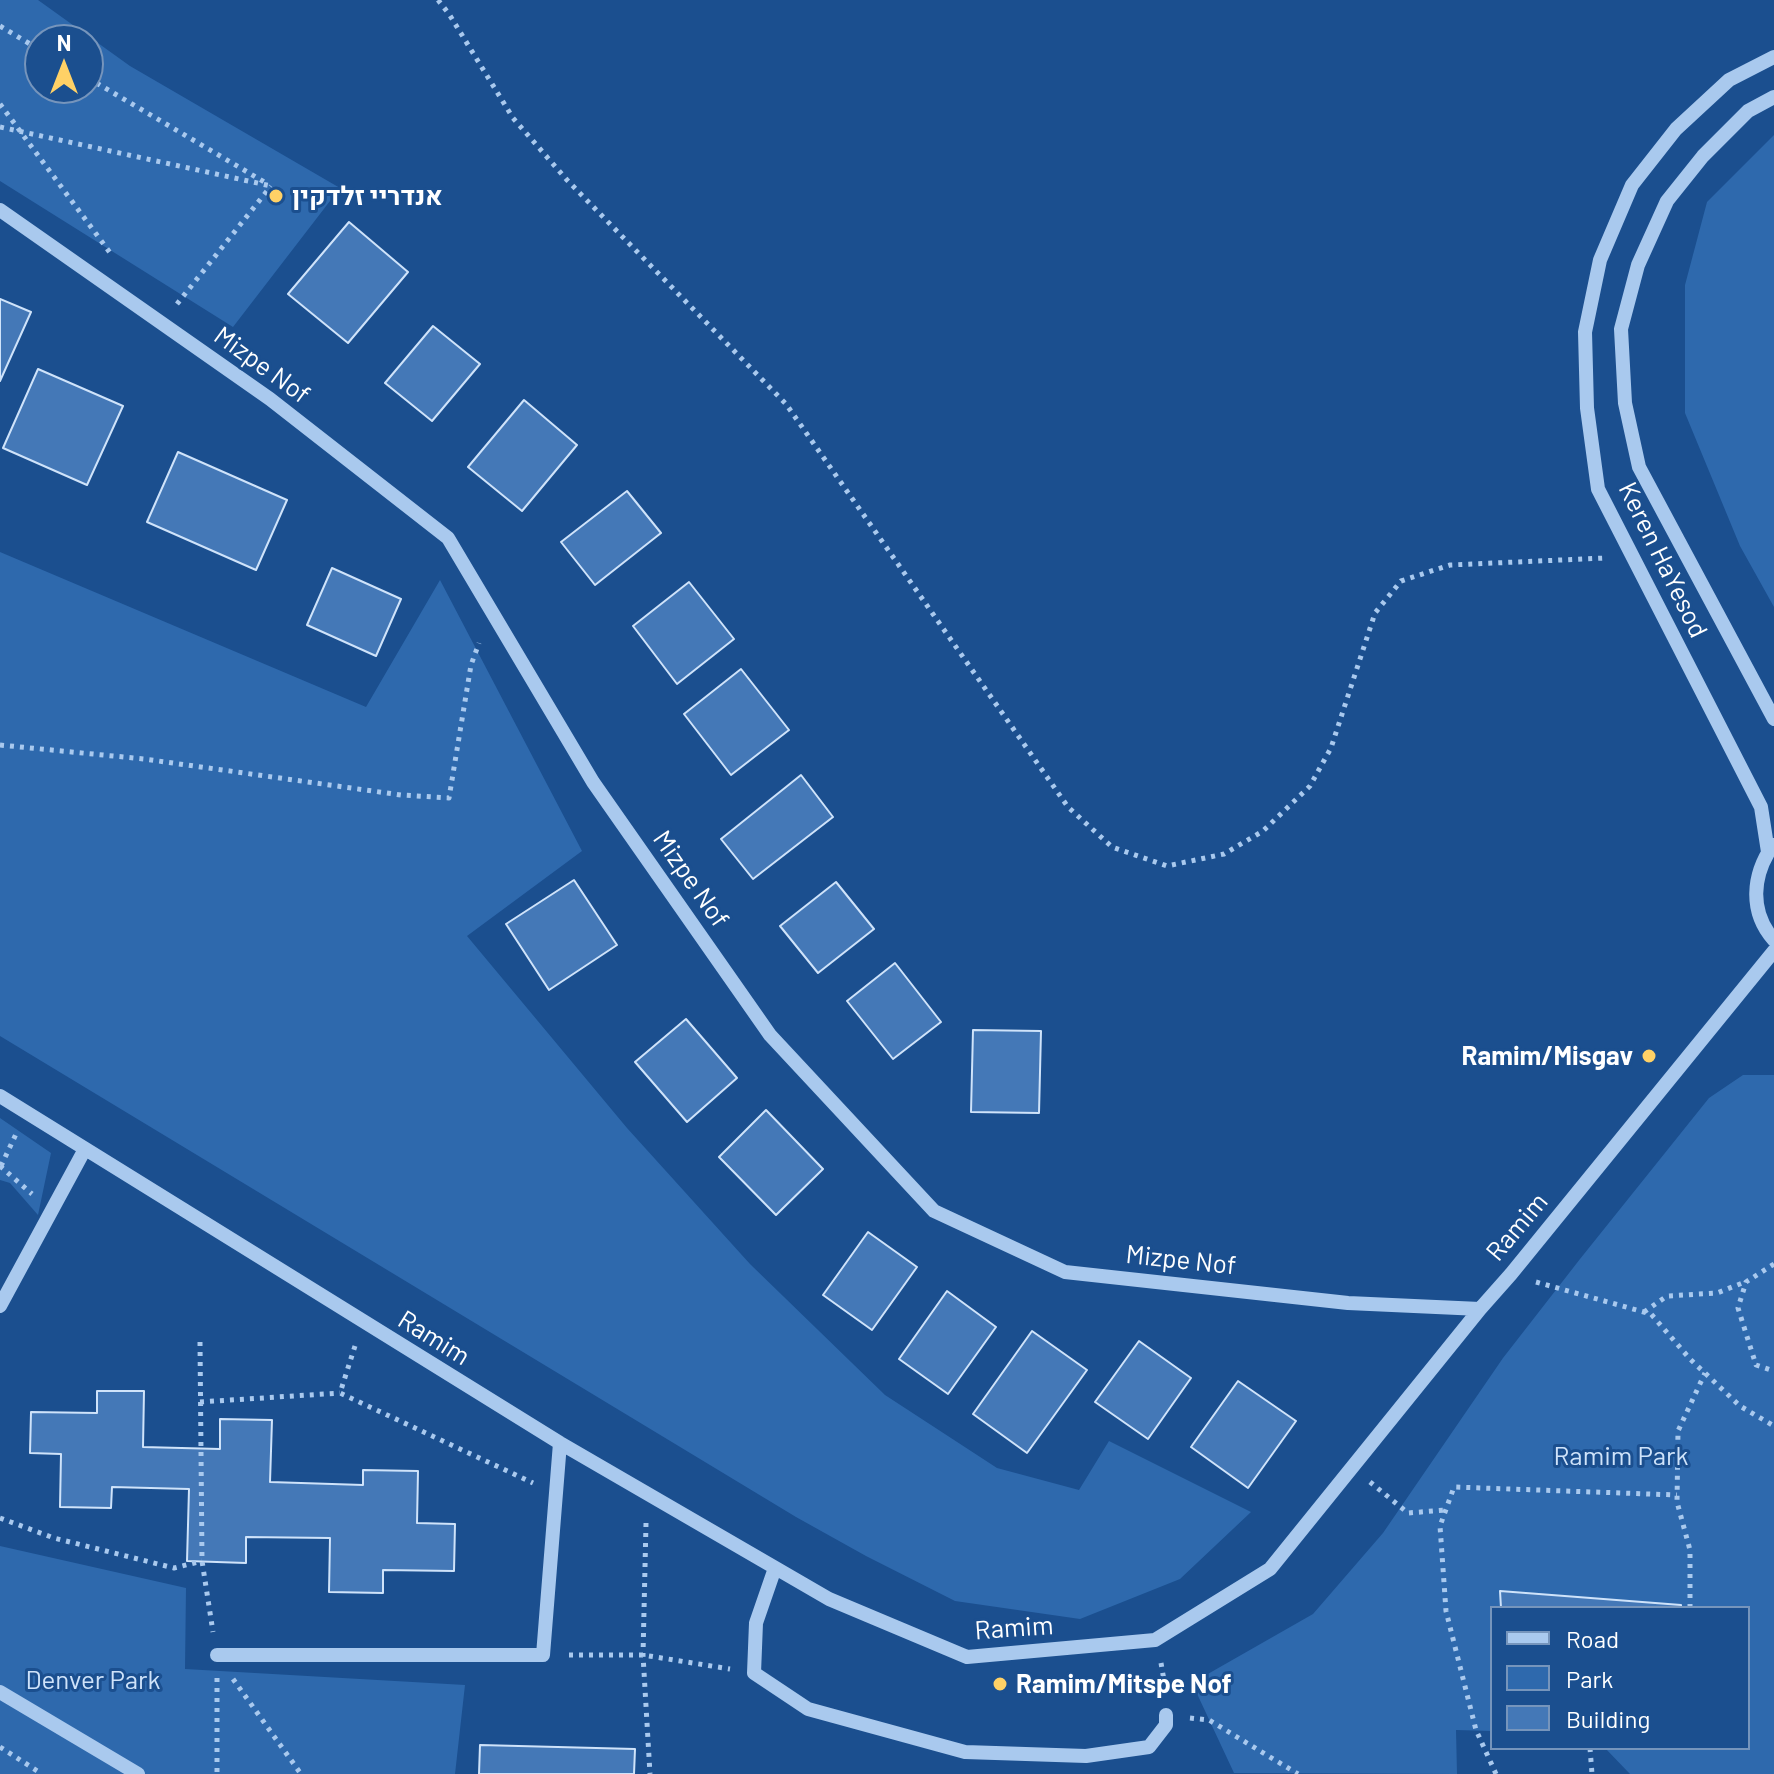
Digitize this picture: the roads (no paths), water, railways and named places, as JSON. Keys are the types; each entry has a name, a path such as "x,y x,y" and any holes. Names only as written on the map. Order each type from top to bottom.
{"street":[{"name":"Keren HaYesod","path":"1771,848 1761,807 1598,489 1587,408 1585,332 1600,260 1632,185 1676,129 1729,80 1774,57"},
{"name":"Keren HaYesod","path":"1774,97 1748,111 1703,156 1667,201 1638,265 1621,329 1625,403 1639,467 1774,719"},
{"name":"Mizpe Nof","path":"0,210 270,399 448,538 593,782 770,1035 934,1211 1065,1272 1348,1303 1480,1309"},
{"path":"1771,848 1762,862 1755,885 1757,909 1766,931 1774,940"},
{"name":"Ramim","path":"0,1096 647,1494 829,1599 967,1657 1155,1640 1270,1569 1774,951"},
{"path":"0,1306 85,1149"},
{"path":"217,1655 543,1655 560,1443"},
{"path":"775,1568 756,1623 754,1673 808,1709 965,1752 1086,1756 1149,1747 1166,1725 1166,1715"},
{"path":"0,1692 138,1774"}],"place":[{"name":"אנדריי זלדקין","path":"276,196"},
{"name":"Ramim/Misgav","path":"1649,1056"},
{"name":"Ramim/Mitspe Nof","path":"1000,1684"}],"park label":[{"name":"Ramim Park","path":"1621,1456"},
{"name":"Denver Park","path":"93,1680"}]}
